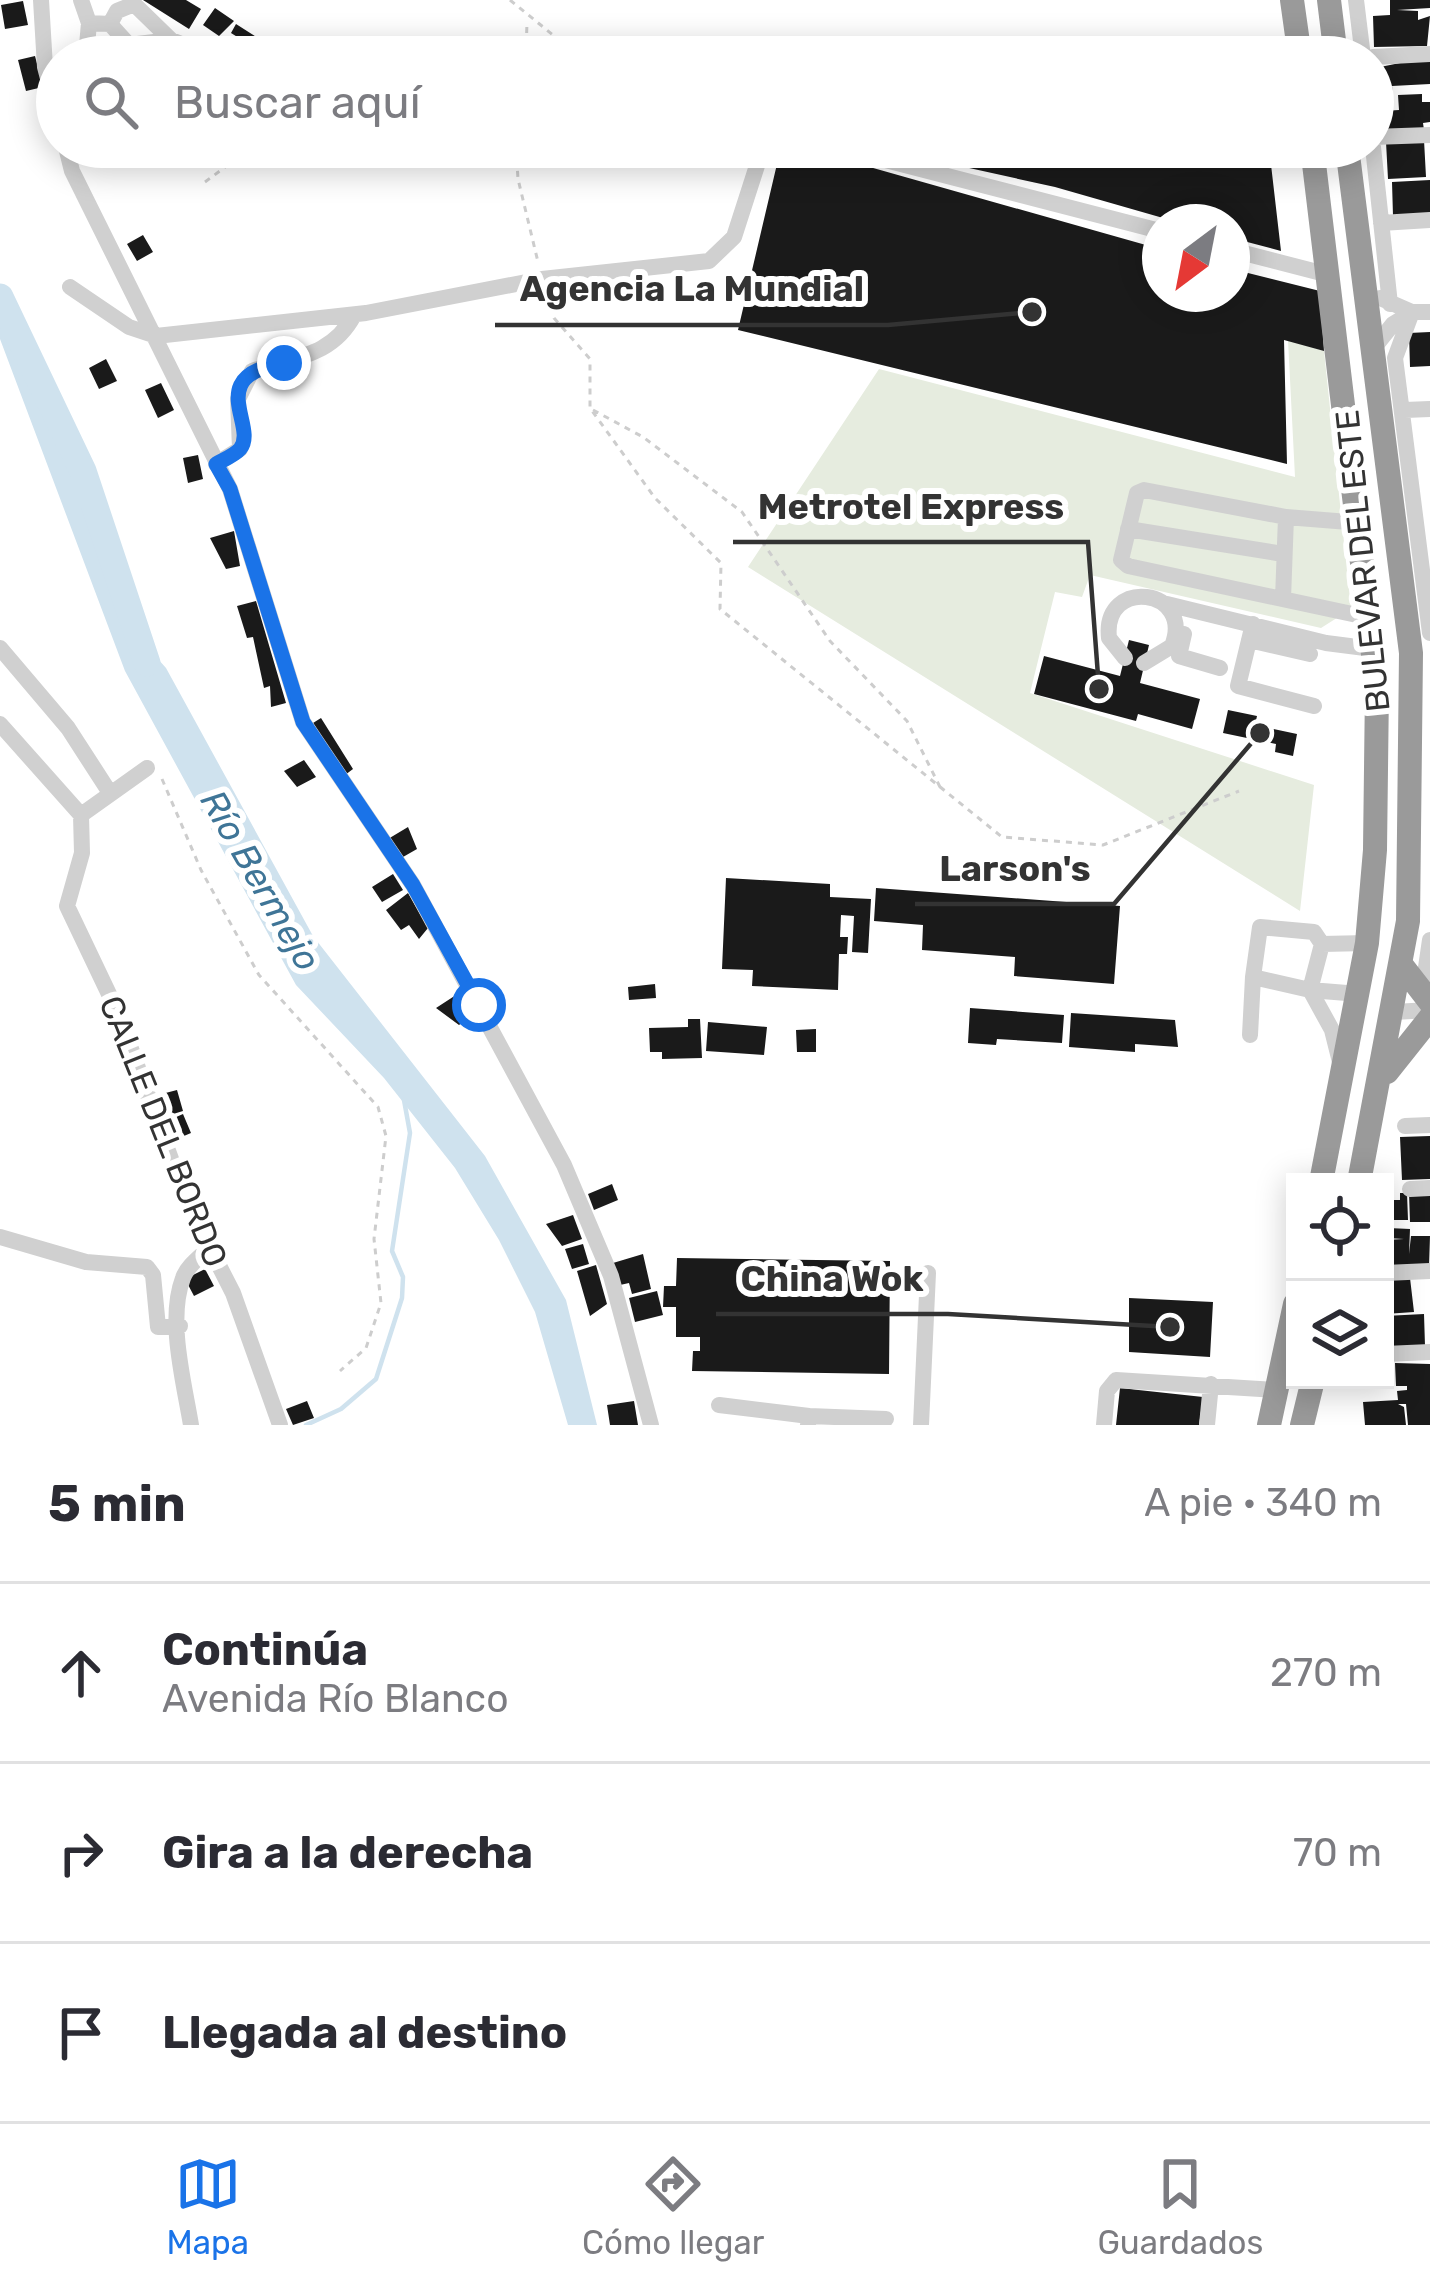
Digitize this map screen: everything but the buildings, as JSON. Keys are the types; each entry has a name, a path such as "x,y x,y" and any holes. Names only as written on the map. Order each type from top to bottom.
{"highway":[{"path":"1292,0 1297,36"},
{"path":"1329,0 1333,36"},
{"name":"BULEVAR DEL ESTE","path":"1315,168 1373,649 1376,850 1367,944 1323,1173"},
{"name":"BULEVAR DEL ESTE","path":"1350,168 1412,653 1403,968 1361,1173"},
{"path":"1380,1084 1428,1006 1403,968"},
{"path":"1269,1425 1286,1345"},
{"path":"1302,1425 1311,1389"}],"street":[{"path":"41,0 43,36"},
{"path":"82,0 88,36"},
{"path":"1357,0 1361,36"},
{"path":"110,24 118,11 134,4 167,36"},
{"path":"89,23 110,24"},
{"path":"110,24 118,36"},
{"path":"1394,56 1430,54"},
{"path":"1394,136 1430,135"},
{"path":"72,168 230,489 303,722 413,885 564,1166 610,1276 651,1425"},
{"path":"70,287 129,327 156,337 354,315 542,279 709,261 734,237 756,168"},
{"path":"916,168 1142,226"},
{"path":"1374,168 1390,304"},
{"path":"1381,223 1430,220"},
{"path":"1250,255 1329,275"},
{"path":"1365,290 1390,304 1421,312"},
{"path":"1372,349 1393,324 1421,312"},
{"path":"1421,312 1395,358 1421,491 1430,634"},
{"path":"216,464 240,449 244,440 238,399 252,371 297,361 335,342 354,315"},
{"path":"1405,410 1430,409"},
{"path":"1361,523 1286,517 1144,490 1137,493 1121,560 1128,566 1370,618"},
{"path":"1283,599 1286,517"},
{"path":"1128,529 1283,554"},
{"path":"1125,658 1109,638 1116,606 1147,594 1310,654"},
{"path":"1144,663 1165,655 1176,636 1167,604"},
{"path":"1189,610 1179,656 1220,668"},
{"path":"1251,632 1373,649"},
{"path":"1251,632 1238,686 1314,706"},
{"path":"0,648 68,728 110,793"},
{"path":"0,724 81,815 147,768"},
{"name":"CALLE DEL BORDO","path":"81,815 82,854 67,906 118,1013 187,1203 233,1293 280,1425"},
{"path":"1250,1035 1260,926 1314,932 1322,944 1310,990 1332,1030 1344,1078"},
{"path":"1394,1012 1428,1006 1430,940"},
{"path":"1322,944 1367,944"},
{"path":"1253,977 1310,990 1358,994"},
{"path":"1405,1126 1430,1125"},
{"path":"1410,1189 1430,1188"},
{"path":"0,1237 30,1250 86,1262 147,1267 153,1275 158,1327 180,1327"},
{"path":"191,1425 180,1327 182,1278 208,1248"},
{"path":"1394,1273 1430,1271"},
{"path":"921,1425 928,1273"},
{"path":"1394,1354 1430,1352"},
{"path":"1104,1425 1107,1391 1116,1380 1276,1390"},
{"path":"1207,1425 1211,1384"},
{"path":"719,1405 808,1420 886,1419"}],"path":[{"path":"510,0 551,36"},
{"path":"527,19 527,36"},
{"path":"206,182 224,168"},
{"path":"517,168 554,317 590,359 590,408 655,498 721,563 719,609 1002,837 1103,845 1239,791"},
{"path":"590,408 643,437 742,512 830,641 907,721 941,791"},
{"path":"147,768 159,773 201,870 259,975 378,1107 386,1136 374,1239 381,1303 366,1348 340,1371"}],"shaded area":[{"path":"1288,340 1324,351 1351,609 1321,628 1090,575 1082,597 1055,592 1030,693 1314,785 1300,911 748,567 879,369 1295,477"}],"water":[{"path":"0,294 83,471 134,632 166,668 313,936 485,1156 566,1300 597,1425 568,1425 535,1312 499,1240 455,1168 384,1078 296,985 125,671 0,339"}],"waterway":[{"name":"Río Bermejo","path":"0,297 83,471 147,663"},
{"path":"306,1425 341,1409 376,1379 402,1298 403,1277 392,1251 410,1133 404,1100"}],"place":[{"name":"Agencia La Mundial","path":"1032,312"},
{"name":"Metrotel Express","path":"1099,689"},
{"name":"Larson's","path":"1260,733"},
{"name":"China Wok","path":"1170,1327"}],"route":[{"path":"284,363 252,371 243,383 237,411 244,440 240,449 216,464 230,489 303,722 372,831 413,885 479,1005"}]}
